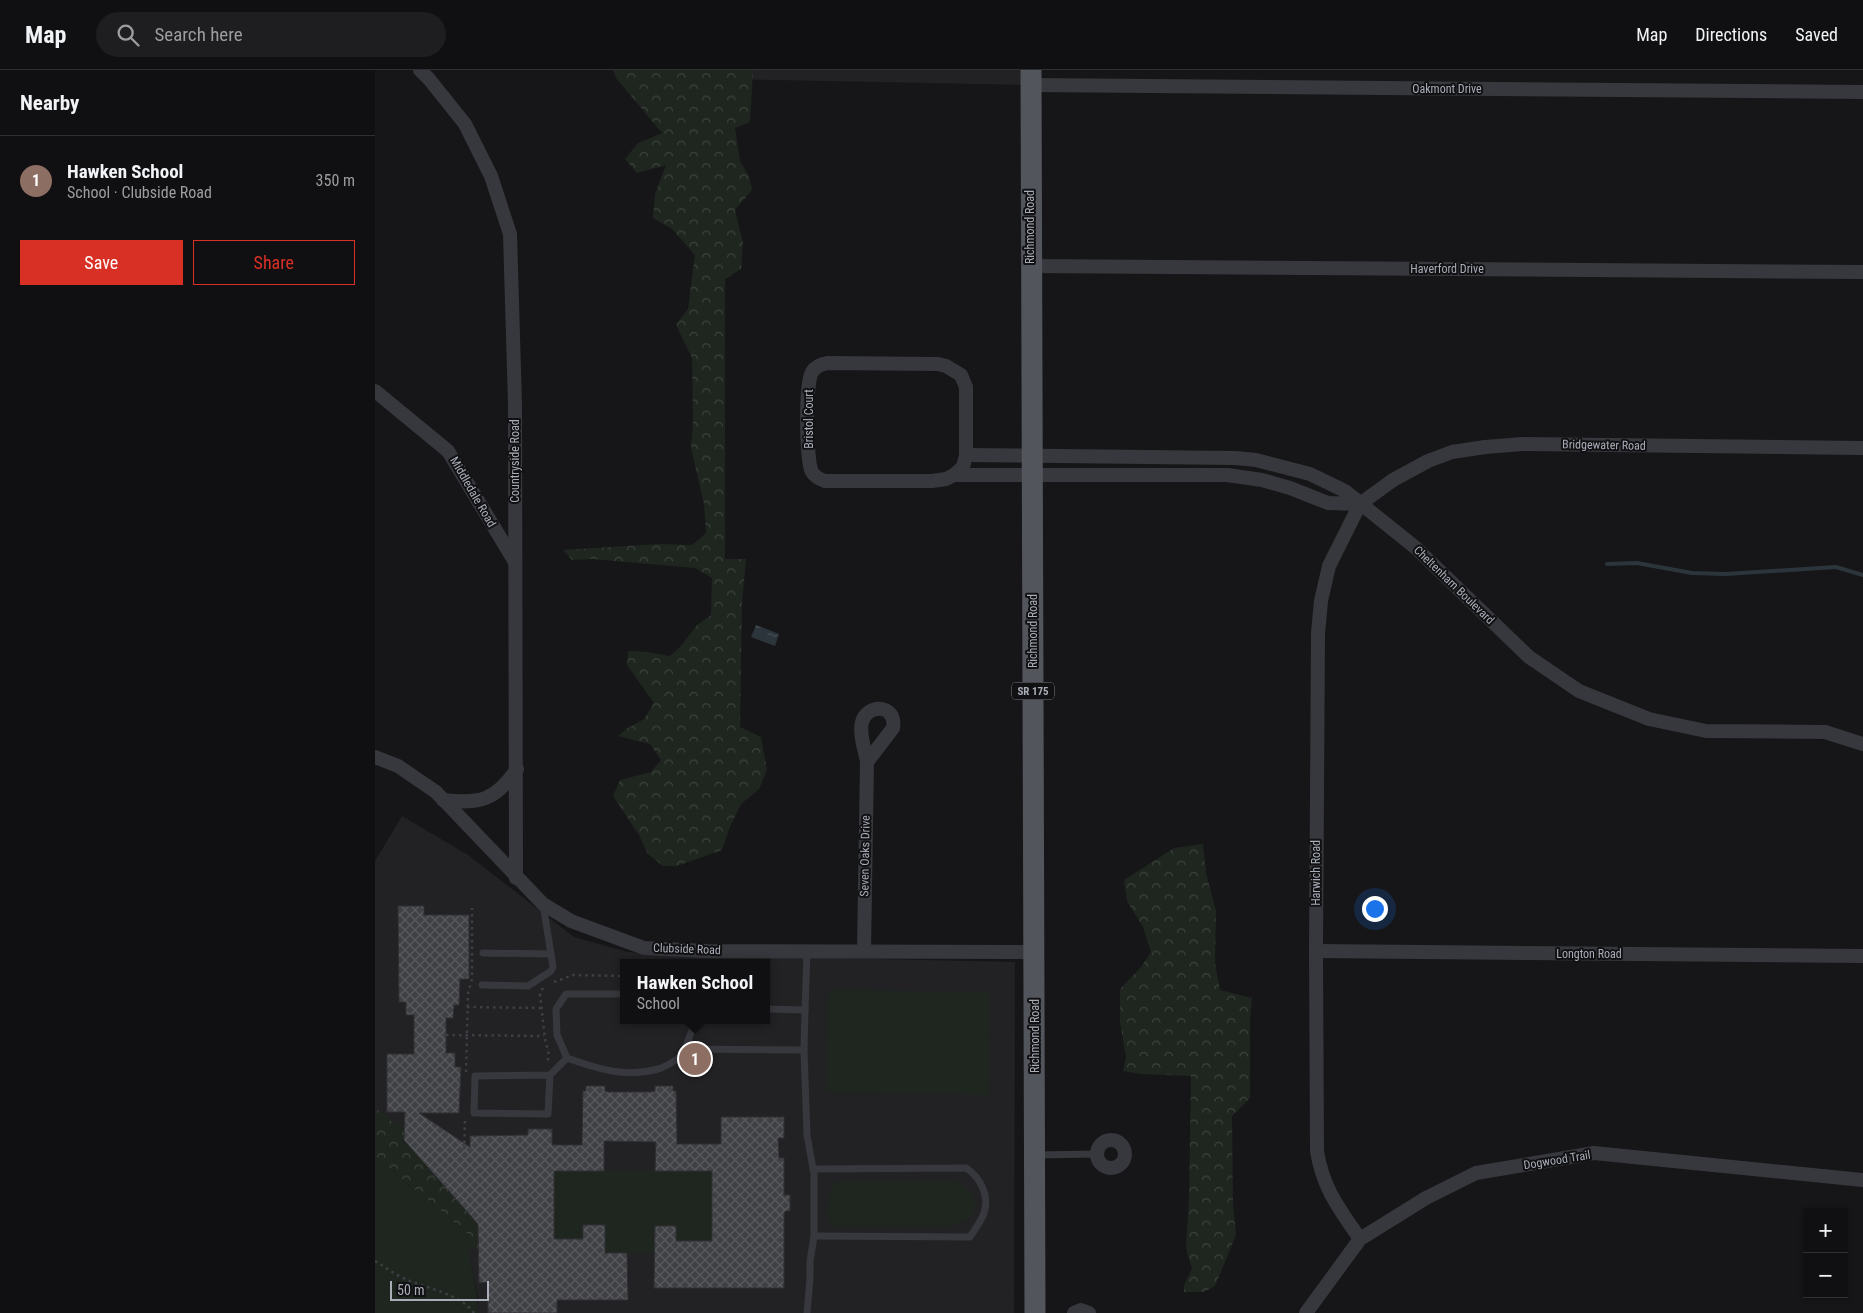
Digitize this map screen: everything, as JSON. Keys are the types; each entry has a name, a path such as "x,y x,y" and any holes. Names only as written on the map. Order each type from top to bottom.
{"main road":[{"name":"Richmond Road","path":"1031,78 1030,266 1035,952 1035,1313"}],"street":[{"name":"Countryside Road","path":"420,70 465,124 491,176 510,234 515,404 516,878"},
{"name":"Oakmont Drive","path":"1031,78 1863,92"},
{"name":"Haverford Drive","path":"1030,266 1863,272"},
{"name":"Bristol Court","path":"954,475 946,479 932,481 825,481 816,477 812,472 809,458 808,393 809,379 812,371 817,366 828,363 938,364 954,370 961,375 966,387 966,456"},
{"name":"Middledale Road","path":"375,391 448,451 515,563"},
{"name":"Bridgewater Road","path":"1359,504 1393,480 1428,461 1451,452 1485,447 1523,444 1863,448"},
{"path":"954,475 963,467 966,456 1032,465 1227,476 1262,480 1291,488 1328,503 1359,504"},
{"name":"Cheltenham Boulevard","path":"1032,465 1235,458 1256,460 1311,474 1345,491 1416,548 1529,657 1579,692 1649,719 1706,731 1825,732 1863,744"},
{"path":"954,475 1032,465"},
{"name":"Harwich Road","path":"1359,504 1329,566 1321,601 1318,634 1316,951 1317,1151 1324,1183 1359,1239"},
{"name":"Clubside Road","path":"375,757 398,766 435,792 543,904 571,921 644,948 706,951 1035,952"},
{"name":"Seven Oaks Drive","path":"864,950 867,762"},
{"path":"443,800 467,802 489,797 500,791 517,770"},
{"name":"Longton Road","path":"1316,951 1863,956"},
{"name":"Dogwood Trail","path":"1306,1313 1359,1239 1426,1198 1476,1173 1594,1153 1863,1180"},
{"path":"1074,1313 1081,1310 1089,1313"}],"lane":[{"path":"482,985 528,986 551,971 553,967 543,904"},
{"path":"807,951 804,1050 807,1135 813,1168 814,1236 810,1261 807,1313"},
{"path":"483,953 551,954"},
{"path":"620,994 566,994 556,1010 557,1035 567,1058 606,1071 627,1073 659,1069 682,1056 694,1024"},
{"path":"770,1009 805,1010"},
{"path":"685,1049 804,1050"},
{"path":"550,1075 475,1076 474,1113 548,1114 550,1075 567,1058"},
{"path":"1035,1155 1098,1154"},
{"path":"813,1168 966,1168 975,1173 980,1182 985,1200 985,1212 970,1237 814,1236"}],"path":[{"path":"466,1076 467,993 472,979 472,908"},
{"path":"542,1067 547,1063 549,1055 544,1036 540,994 543,988 573,975 620,976"},
{"path":"467,1007 542,1008"},
{"path":"446,1035 544,1036"},
{"path":"464,1156 465,1112"},
{"path":"375,1261 402,1278 460,1300 469,1306 474,1313"}],"shaded area":[{"path":"724,70 1031,70 1030,85 724,79"},
{"path":"402,816 468,855 574,937 624,951 643,954 1015,962 1014,1313 478,1313 478,1297 468,1249 468,1234 375,1156 375,861"}],"green space":[{"path":"613,70 753,70 750,122 735,128 740,161 749,176 752,190 735,210 743,243 741,269 725,279 725,559 746,559 742,603 740,727 761,737 767,770 759,789 741,804 729,829 722,850 677,866 663,866 648,854 639,835 613,796 620,780 651,772 661,760 650,744 618,736 644,719 654,703 627,665 628,651 670,656 681,646 697,625 711,615 712,578 695,568 592,559 572,560 563,550 658,544 692,545 706,533 704,504 691,448 693,421 692,358 676,325 688,309 695,255 672,229 653,218 655,194 666,165 637,173 625,159 638,143 662,133 616,78"},
{"path":"1203,844 1206,873 1216,911 1215,963 1220,990 1252,998 1250,1019 1250,1098 1232,1116 1233,1205 1236,1235 1215,1286 1204,1292 1184,1292 1184,1285 1192,1269 1186,1248 1191,1076 1141,1074 1123,1071 1126,1057 1120,1022 1120,989 1141,967 1151,952 1143,927 1127,901 1124,880 1174,848"},
{"path":"828,990 990,992 989,1095 826,1092"},
{"path":"375,1108 391,1121 405,1128 404,1140 474,1219 477,1216 478,1248 468,1249 468,1234 375,1156"},
{"path":"375,1156 468,1234 478,1313 375,1313"},
{"path":"554,1171 712,1171 712,1241 676,1241 676,1226 655,1226 661,1253 599,1253 604,1225 583,1226 583,1239 554,1239"},
{"path":"955,1181 971,1192 975,1206 968,1218 961,1223 950,1226 834,1226 829,1216 829,1198 836,1182"}],"water":[{"path":"756,625 779,634 775,646 751,637"}],"building":[{"path":"398,906 424,906 424,915 469,915 469,979 460,979 459,1005 454,1005 453,1018 446,1018 446,1053 455,1053 455,1067 461,1067 459,1113 419,1113 470,1147 470,1136 528,1135 528,1129 552,1129 552,1145 582,1145 583,1091 586,1091 586,1086 605,1086 605,1091 608,1092 651,1092 655,1091 655,1086 673,1086 673,1091 676,1091 677,1144 721,1144 721,1117 784,1117 784,1138 778,1138 779,1158 784,1158 784,1195 790,1195 790,1211 785,1211 784,1215 784,1288 654,1288 655,1226 676,1226 676,1241 712,1241 712,1171 655,1171 656,1142 604,1141 604,1171 554,1171 554,1239 583,1239 583,1225 605,1225 605,1253 627,1253 628,1300 557,1300 557,1313 488,1313 488,1282 479,1283 478,1224 404,1140 405,1112 387,1112 387,1054 414,1054 414,1015 406,1015 406,1002 399,1002"}],"waterway":[{"path":"1607,564 1637,563 1692,573 1726,574 1836,567 1863,575"}],"place":[{"name":"Hawken School","path":"695,1059"}]}
